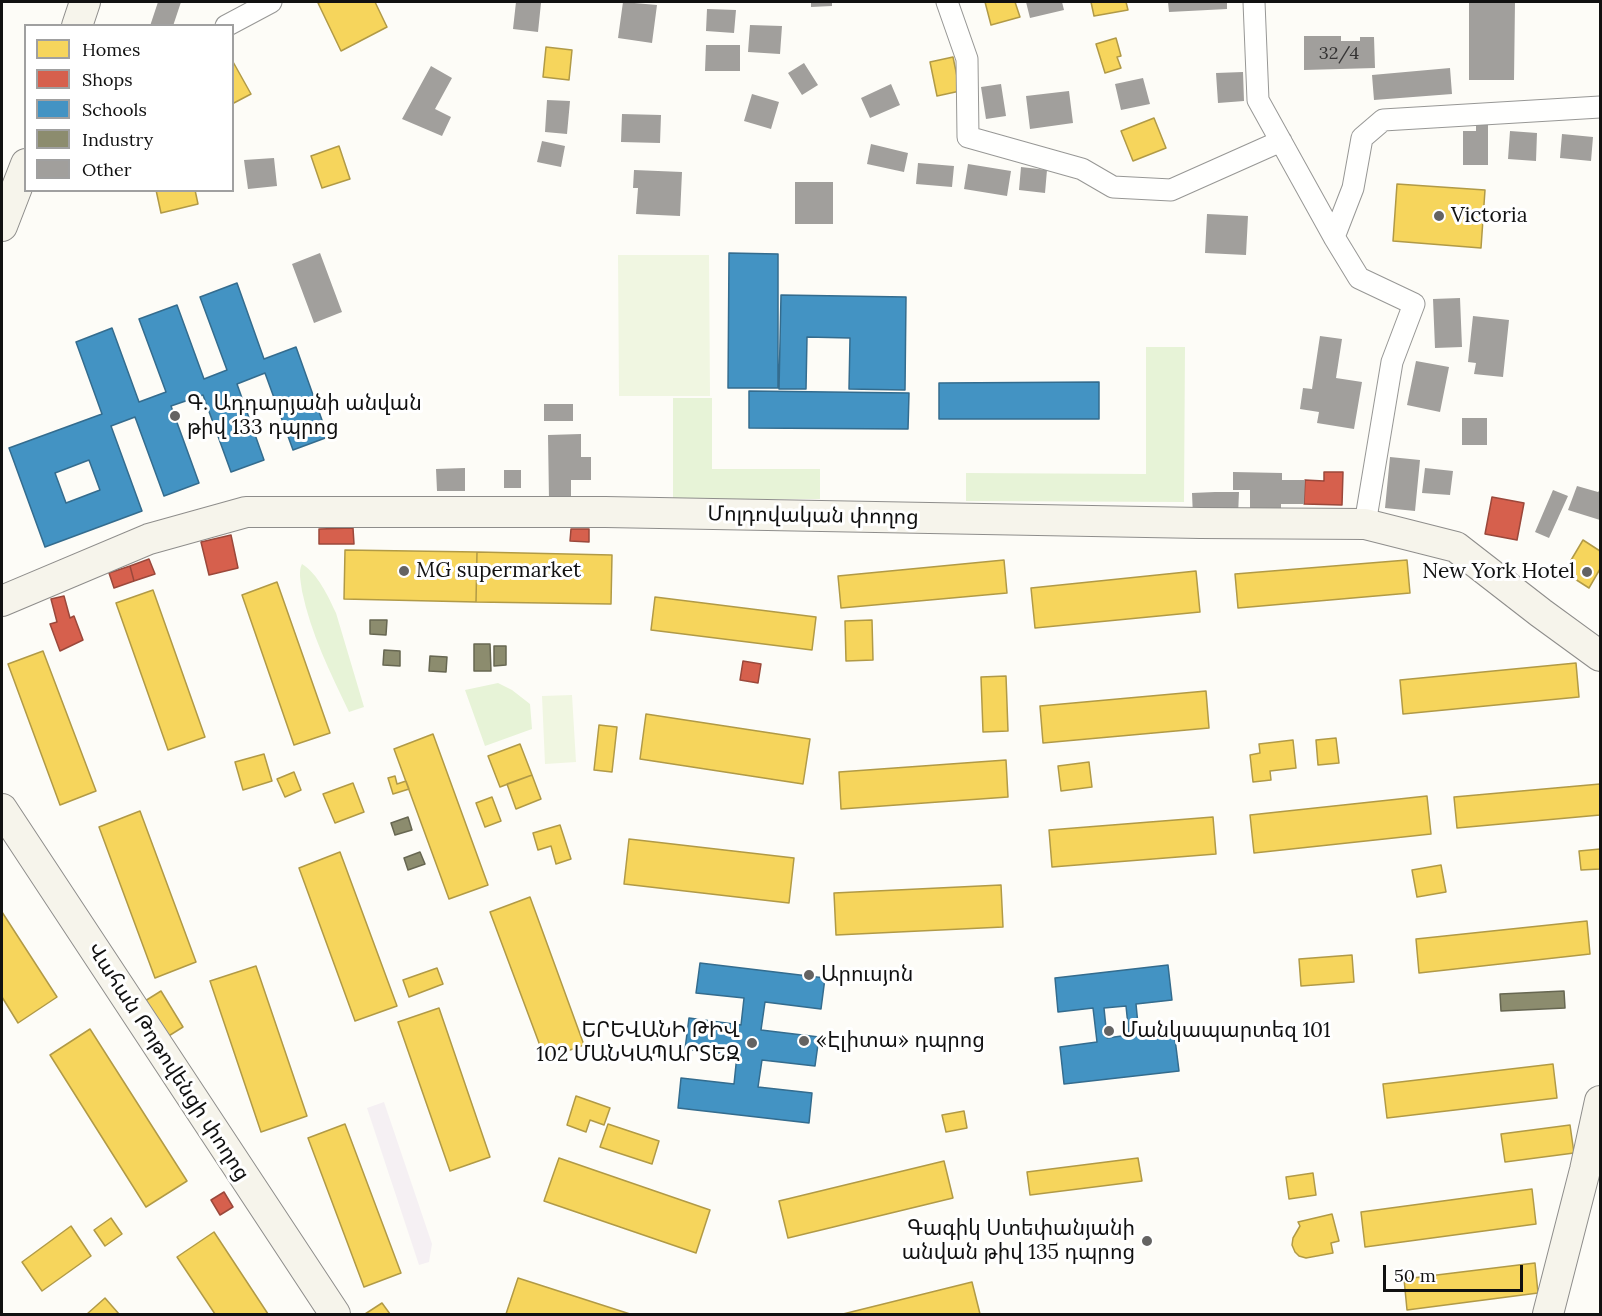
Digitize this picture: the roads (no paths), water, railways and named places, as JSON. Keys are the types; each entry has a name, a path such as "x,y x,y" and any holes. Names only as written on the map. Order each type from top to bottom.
{"street":[{"path":"78,24 85,2"},
{"path":"229,24 271,2"},
{"path":"947,2 967,59 968,137 1082,170 1113,187 1171,190 1281,141"},
{"path":"1254,2 1258,100 1359,278 1414,304 1392,362 1365,524"},
{"path":"1334,237 1353,188 1362,138 1383,120 1600,107"},
{"path":"2,226 24,169"},
{"name":"Մոլդովական փողոց","path":"2,601 149,538 246,512 605,512 1365,524 1456,547 1600,656"},
{"name":"Վահան Թոթովենցի փողոց","path":"2,809 335,1314"},
{"path":"1548,1314 1600,1101"}],"place":[{"name":"Victoria","path":"1439,216"},
{"name":"Գ. Ադդարյանի անվան թիվ 133 դպրոց","path":"175,416"},
{"name":"MG supermarket","path":"404,571"},
{"name":"New York Hotel","path":"1587,572"},
{"name":"Արուսյոն","path":"809,975"},
{"name":"Մանկապարտեզ 101","path":"1109,1031"},
{"name":"«Էլիտա» դպրոց","path":"804,1041"},
{"name":"ԵՐԵՎԱՆԻ ԹԻՎ 102 ՄԱՆԿԱՊԱՐՏԵԶ","path":"752,1043"},
{"name":"Գագիկ Ստեփանյանի անվան թիվ 135 դպրոց","path":"1147,1241"}]}
